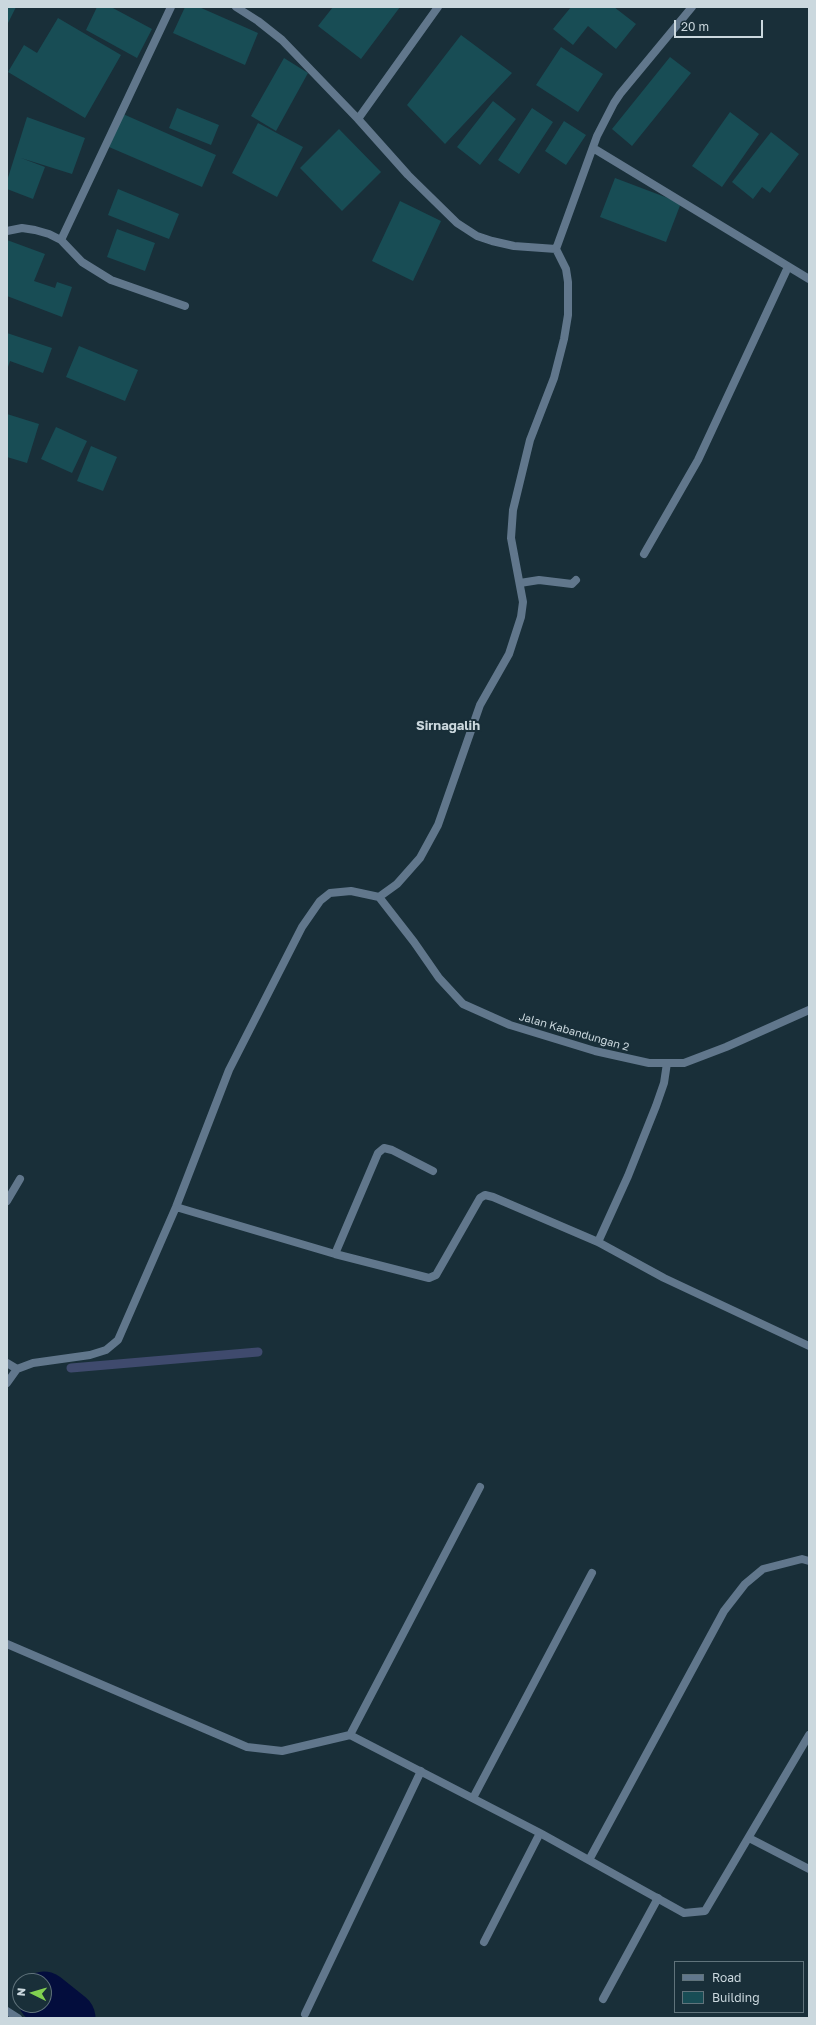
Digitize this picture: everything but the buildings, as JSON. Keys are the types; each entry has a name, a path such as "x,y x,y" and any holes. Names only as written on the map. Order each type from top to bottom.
{"street":[{"path":"61,240 171,7"},
{"path":"236,7 258,21 282,40 358,118 408,175 457,223 477,236 514,246 556,249"},
{"path":"358,118 438,7"},
{"path":"7,1383 17,1369 41,1361 90,1355 106,1350 118,1340 176,1207 229,1070 302,927 320,901 330,893 351,891 379,897 397,884 420,858 438,825 480,705 500,673 518,633 523,602 512,538 513,510 530,440 554,378 564,339 568,315 568,282 566,269 556,249 593,148 606,118 620,94 692,7"},
{"path":"593,148 809,279"},
{"path":"7,231 22,228 49,234 61,240 72,254 82,262 111,280 184,306"},
{"path":"644,554 698,460 788,267"},
{"path":"520,583 539,580 572,584 576,580"},
{"name":"Jalan Kabandungan 2","path":"379,897 414,942 439,978 463,1004 510,1025 595,1051 649,1063 684,1063 726,1047 809,1010"},
{"path":"598,1242 628,1176 656,1106 664,1083 667,1063"},
{"path":"335,1254 378,1153 384,1148 392,1150 433,1171"},
{"path":"7,1201 20,1180"},
{"path":"176,1207 335,1254 429,1278 436,1275 476,1203 480,1198 485,1196 493,1197 598,1242 664,1278 809,1346"},
{"path":"7,1363 17,1369"},
{"path":"350,1735 480,1487"},
{"path":"589,1860 724,1612 745,1584 763,1569 802,1559 809,1562"},
{"path":"473,1798 592,1573"},
{"path":"7,1644 247,1747 282,1751 350,1735 540,1833 684,1913 705,1911 809,1735"},
{"path":"305,2014 421,1771"},
{"path":"484,1942 540,1833"},
{"path":"749,1838 809,1869"},
{"path":"603,1999 658,1898"},
{"path":"7,2011 18,2018"}],"waterway":[{"path":"71,1368 258,1352"},
{"path":"52,2004 69,2018"}],"district":[{"name":"Sirnagalih","path":"448,726"}]}
